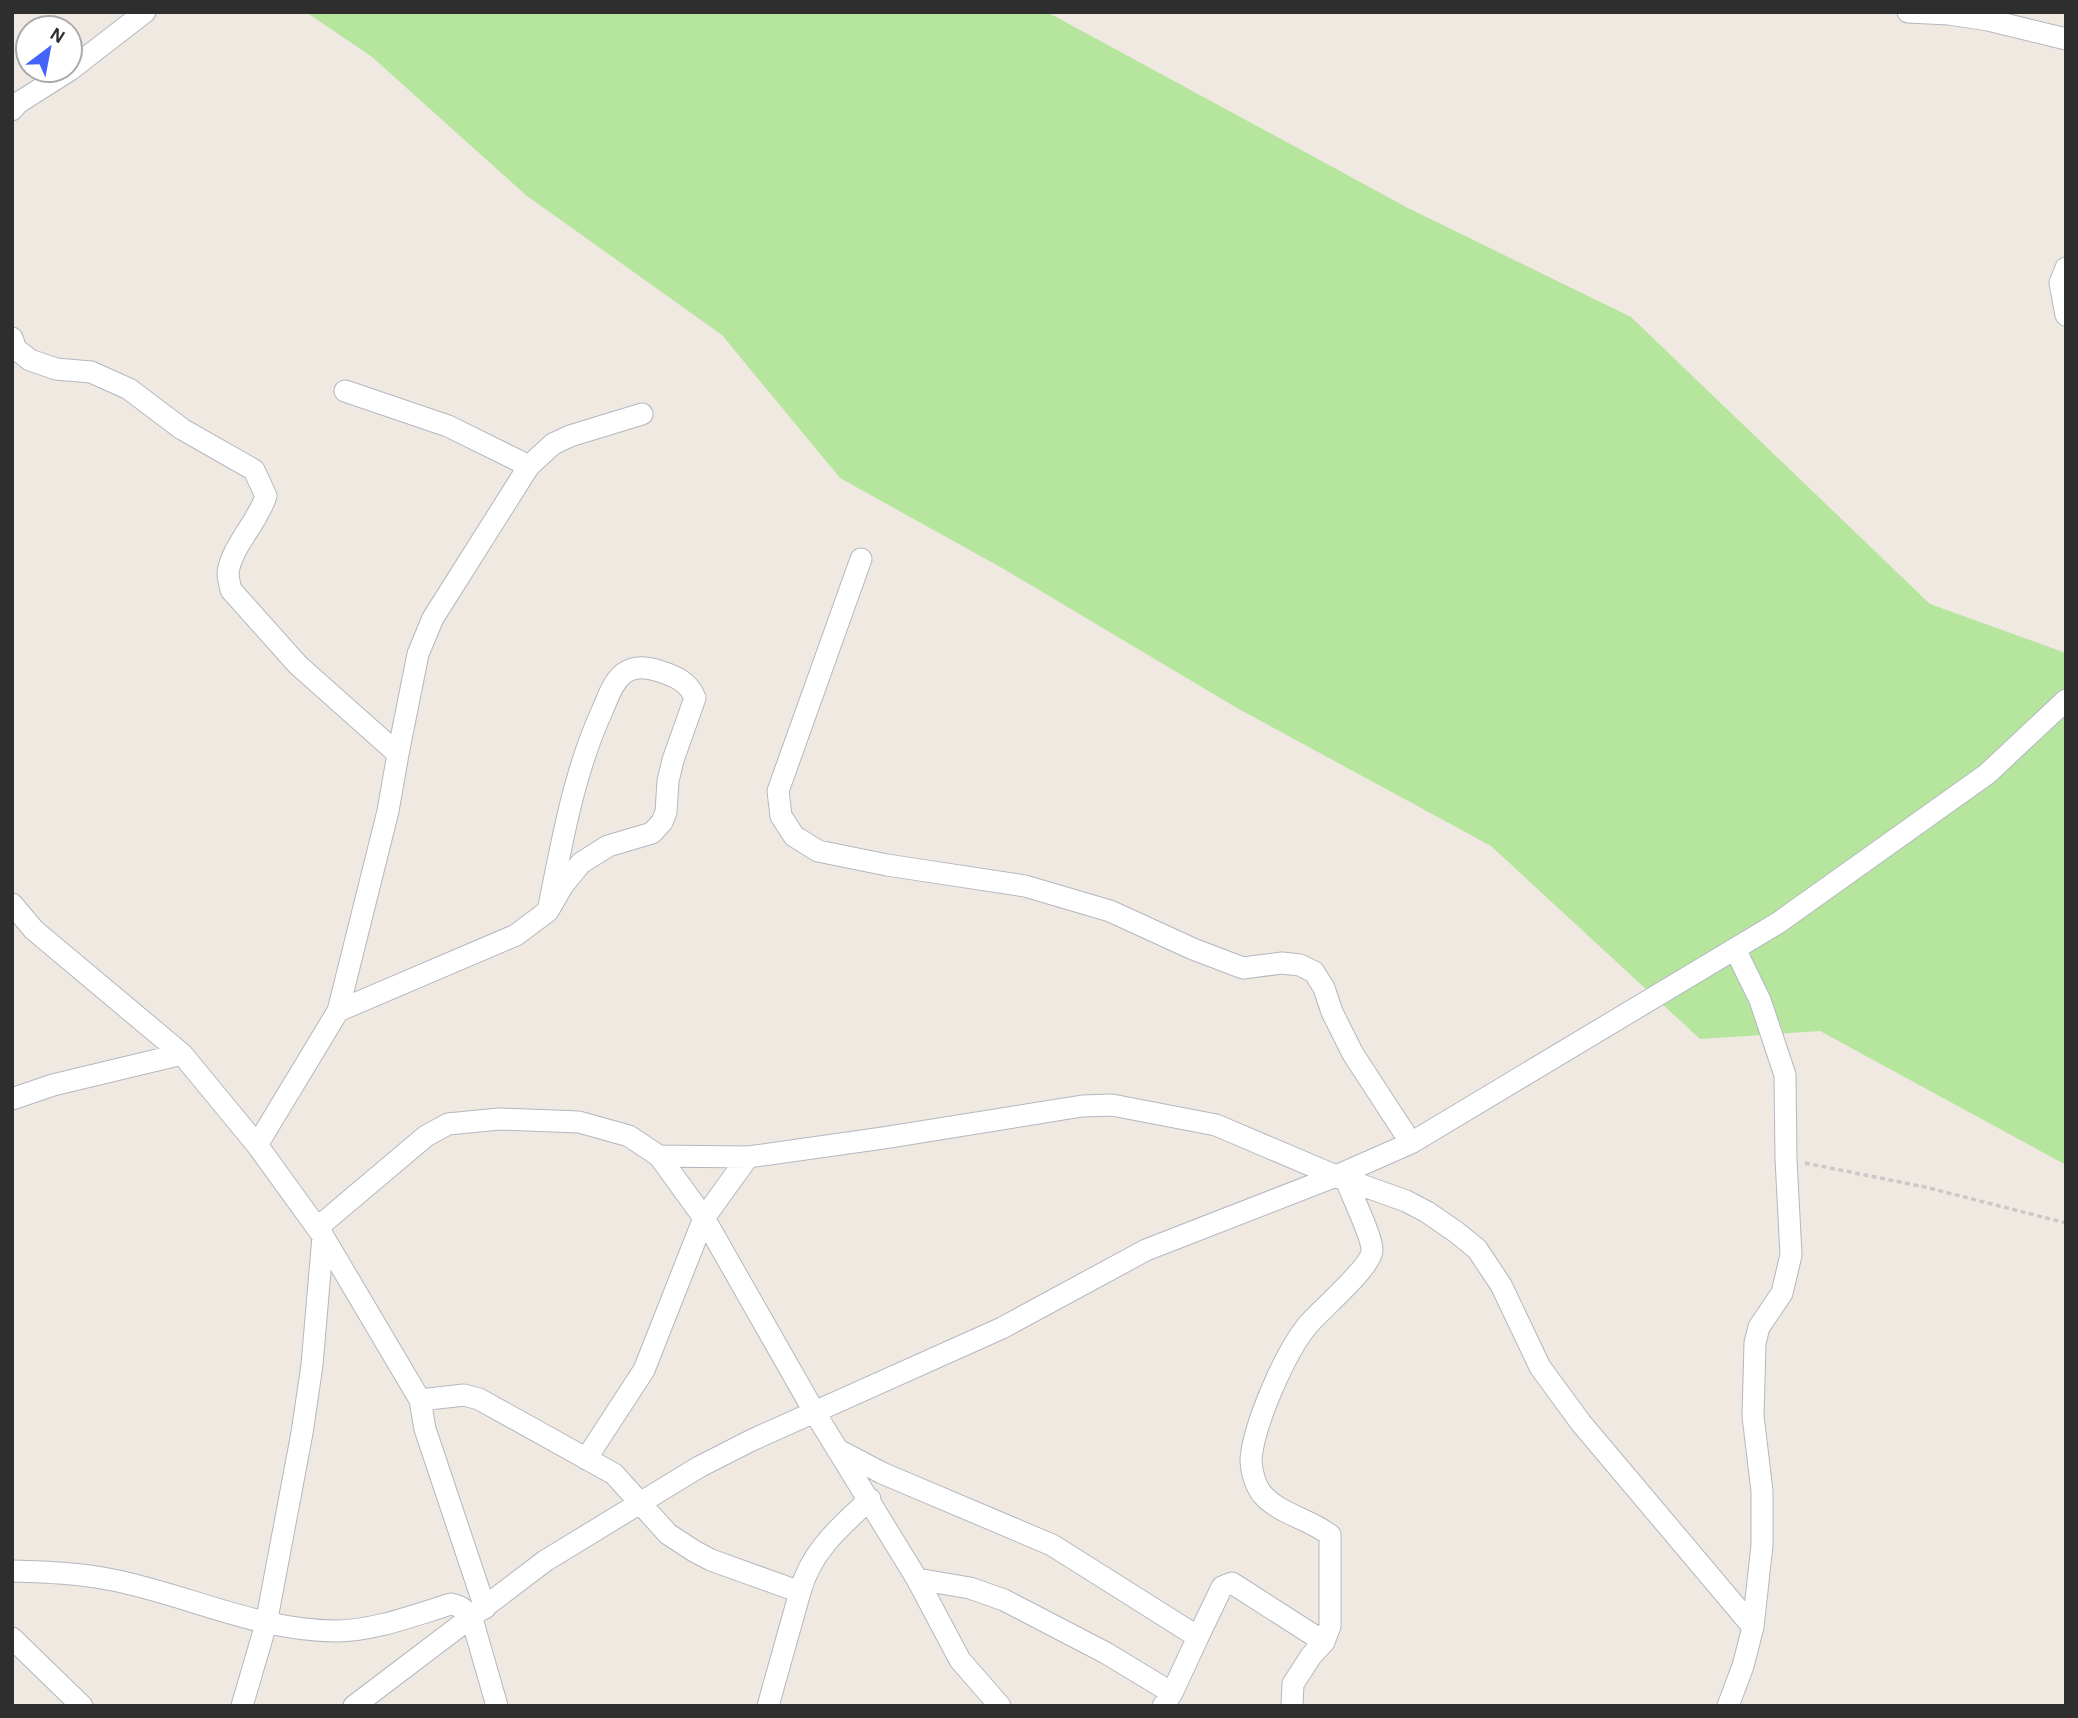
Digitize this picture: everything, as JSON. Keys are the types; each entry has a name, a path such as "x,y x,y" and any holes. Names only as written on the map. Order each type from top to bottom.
{"street":[{"path":"12,110 18,103 70,70 145,12"},
{"path":"1908,12 1988,20 2066,39"},
{"path":"2066,268 2060,283 2066,315"},
{"path":"12,338 16,349 30,360 56,369 91,372 129,389 182,429 254,470 266,496 261,511 234,555 228,574 231,590 298,665 398,754"},
{"path":"345,391 448,426 529,466"},
{"path":"257,1145 338,1011 388,811 418,654 433,618 529,466 553,444 570,436 642,414"},
{"path":"861,559 778,791 781,816 794,836 818,851 1038,890 1110,911 1193,949 1243,968 1282,963 1300,965 1314,972 1324,988 1332,1012 1353,1054 1411,1143"},
{"path":"338,1011 516,935 548,911 581,863 608,846 652,833 662,822 666,812 668,781 673,760 695,698 692,689 684,682 659,671 640,667 625,672 614,684 598,719 572,794 548,911"},
{"path":"363,1701 545,1561 699,1467 752,1440 1002,1328 1146,1250 1341,1178 1411,1143 1778,923 1987,775 2066,700"},
{"path":"12,904 34,930 182,1054 257,1145 320,1232 420,1400 425,1429 478,1613 497,1706"},
{"path":"1728,1706 1743,1666 1753,1627 1762,1545 1762,1491 1753,1416 1755,1343 1759,1327 1782,1293 1791,1255 1785,1075 1760,1000 1735,949"},
{"path":"12,1099 53,1085 182,1054"},
{"path":"659,1156 748,1157 1082,1106 1112,1105 1216,1125 1341,1178 1406,1200 1477,1249 1501,1285 1540,1367 1581,1423 1753,1627"},
{"path":"242,1706 266,1624 313,1365 320,1232 426,1136 448,1125 499,1119 579,1122 629,1136 659,1156 704,1218 815,1413 870,1499 960,1660 1000,1706"},
{"path":"586,1459 644,1370 704,1218 748,1157"},
{"path":"1292,1706 1293,1684 1311,1656 1324,1642 1330,1626 1330,1535 1263,1495 1255,1482 1251,1459 1277,1374 1306,1327 1342,1292 1370,1257 1372,1250 1369,1239 1341,1178"},
{"path":"420,1400 464,1395 479,1399 614,1474 668,1534 694,1551 711,1560 800,1591"},
{"path":"840,1451 940,1499 1052,1545 1198,1637"},
{"path":"768,1706 807,1571 821,1546 870,1499"},
{"path":"12,1571 58,1572 114,1580 266,1624 337,1631 386,1623 450,1604 468,1612 478,1613"},
{"path":"916,1579 970,1588 1004,1600 1097,1648 1167,1699 1222,1587 1232,1583 1324,1642"},
{"path":"12,1638 82,1706"}],"path":[{"path":"1786,1159 1925,1187 2066,1223"}],"green space":[{"path":"306,12 1047,12 1408,208 1631,317 1930,604 2066,653 2066,1165 1820,1031 1700,1039 1491,846 1237,708 1002,568 840,478 722,335 527,196 372,57"}]}
